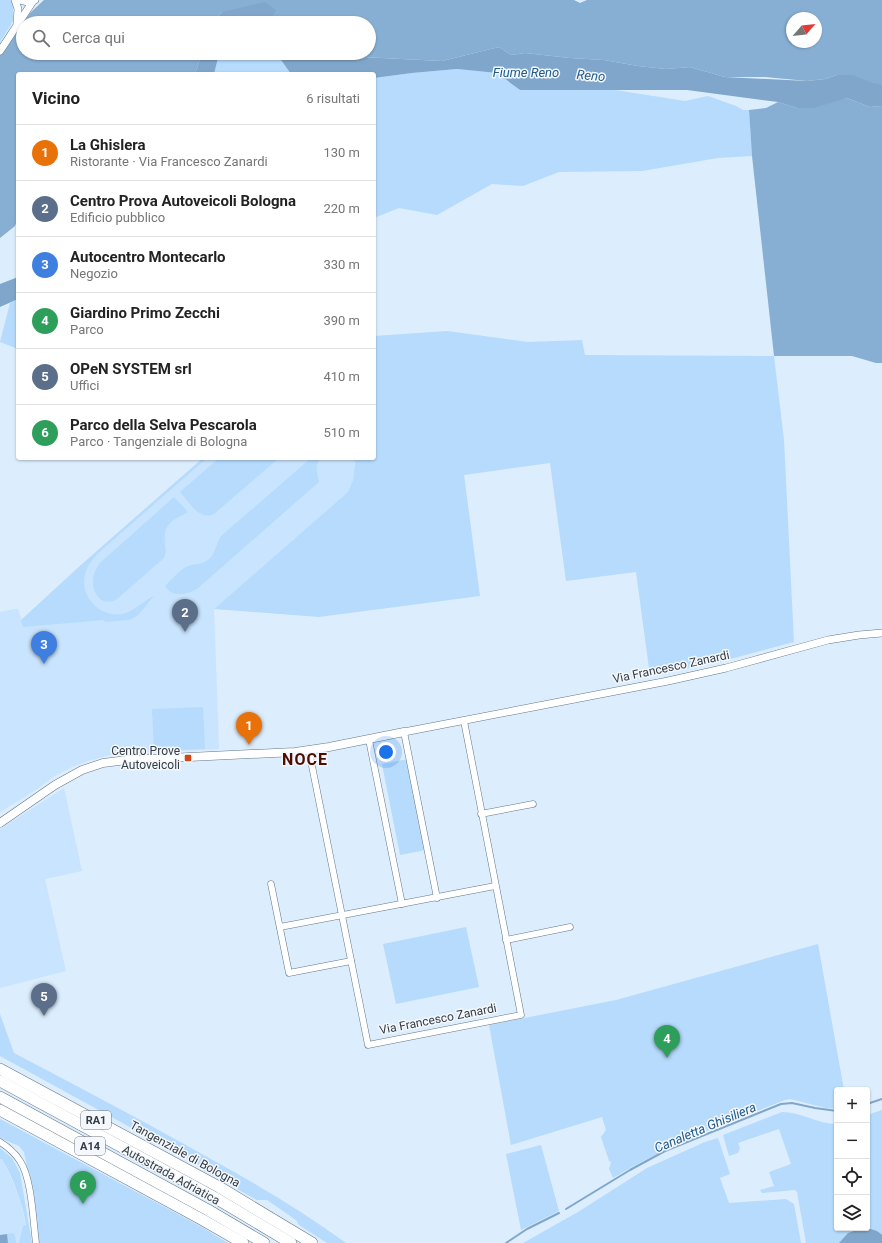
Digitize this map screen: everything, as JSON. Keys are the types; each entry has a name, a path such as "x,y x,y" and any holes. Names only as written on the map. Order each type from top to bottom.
{"highway":[{"name":"Tangenziale di Bologna","path":"0,1069 219,1187 312,1243"},
{"name":"Autostrada Adriatica","path":"0,1081 214,1197 291,1243"},
{"name":"Autostrada Adriatica","path":"0,1097 202,1207 264,1243"},
{"path":"0,1110 243,1243"}],"main road":[{"name":"Via Francesco Zanardi","path":"0,823 69,777 82,770 103,763 126,760 309,751 404,732"},
{"name":"Via Francesco Zanardi","path":"0,818 12,814"}],"street":[{"path":"15,0 18,9 18,16"},
{"path":"20,0 28,2 34,0"},
{"path":"23,16 34,0"},
{"path":"0,51 16,26"},
{"name":"Via Francesco Zanardi","path":"404,732 668,681 726,668 828,640 882,633"},
{"name":"Via Francesco Zanardi","path":"309,751 368,1045 521,1014 464,721"},
{"path":"404,732 437,898"},
{"path":"369,740 402,904"},
{"path":"481,814 533,804"},
{"path":"271,884 289,973 351,961"},
{"path":"280,927 496,886"},
{"path":"506,940 570,927"},
{"path":"0,1142 13,1152 23,1166 28,1184 36,1243"}],"shaded area":[{"path":"0,0 13,0 13,21 0,42"},
{"path":"44,0 574,0 580,3 587,0 882,0 882,87 837,75 825,79 807,81 765,77 725,77 690,67 666,69 604,60 525,53 511,55 499,47 442,61 376,58 376,16 255,16 222,12 218,16 28,16"},
{"path":"16,32 16,60 200,60 196,72 16,72 16,223 15,226 0,238 0,54"},
{"path":"218,60 281,60 290,72 214,72"},
{"path":"457,69 497,73 520,90 609,89 685,101 708,96 743,110 749,110 752,156 718,158 642,171 559,172 523,186 492,184 437,215 399,208 376,217 376,78"},
{"path":"847,98 870,107 882,106 882,363 876,363 852,356 774,356 752,156 749,110 766,108 778,102 797,108"},
{"path":"16,300 16,348 0,342 10,303"},
{"path":"447,331 528,342 582,340 585,355 774,356 784,440 794,642 723,661 650,676 636,572 566,581 550,463 464,475 480,596 319,617 214,609 348,492 353,480 355,462 352,460 376,460 376,336"},
{"path":"201,460 355,460 353,480 348,492 214,609 219,749 114,754 91,760 72,767 53,777 36,790 0,812 0,612 18,609 22,620 81,565"},
{"path":"201,460 205,460 102,550 93,559 86,570 84,582 88,597 93,604 106,613 127,613 154,596 138,615 127,620 105,622 104,620 23,627 21,620"},
{"path":"217,460 277,460 214,514 204,515 199,513 180,492"},
{"path":"309,460 320,460 317,463 319,482 197,589 184,594 176,594 168,590 165,586 178,573 186,567 207,561 210,558 214,553 221,536"},
{"path":"174,497 188,512 171,522 168,526 165,536 166,552 164,558 117,599 108,602 103,601 94,591 93,586 95,572 100,563"},
{"path":"203,707 205,749 154,751 152,709"},
{"path":"408,759 426,850 400,855 382,764"},
{"path":"64,788 82,871 45,879 66,971 0,988 0,829"},
{"path":"466,927 479,987 396,1004 383,944"},
{"path":"818,944 843,1087 834,1087 834,1109 790,1099 785,1100 676,1145 633,1166 613,1178 609,1169 611,1162 609,1161 601,1137 606,1130 602,1117 511,1145 489,1025 616,1000"},
{"path":"0,1014 14,1053 231,1170 289,1205 346,1243 327,1243 299,1225 296,1220 267,1200 257,1200 203,1170 201,1166 0,1056"},
{"path":"882,1110 882,1243 806,1243 797,1192 795,1190 762,1193 760,1190 774,1186 769,1172 791,1164 779,1129 738,1143 740,1148 738,1153 729,1156 723,1135 782,1112 834,1124 834,1231 870,1231 870,1114"},
{"path":"0,1119 200,1226 228,1243 39,1243 33,1195 24,1152 19,1146 0,1138"},
{"path":"718,1138 730,1174 720,1178 729,1203 786,1199 794,1204 801,1243 523,1243 578,1212 647,1168 705,1142"},
{"path":"541,1145 559,1211 521,1230 506,1154"},
{"path":"0,1148 12,1158 20,1173 32,1243 19,1243 23,1226 26,1225 20,1199 14,1183 2,1159 0,1159"},
{"path":"0,1154 20,1198 29,1243 0,1243"},
{"path":"13,1233 16,1243 8,1243 7,1234"}],"water":[{"path":"265,2 276,10 273,16 218,16 222,12"},
{"name":"Fiume Reno","path":"499,47 511,55 525,53 604,60 666,69 690,67 725,77 807,81 825,79 837,75 853,75 882,85 882,106 870,107 847,98 814,108 797,108 778,102 687,90 520,90 497,73 457,69 376,78 376,72 290,72 281,60 376,60 376,58 442,61"},
{"path":"200,60 218,60 214,72 196,72"},
{"path":"16,278 16,300 0,307 0,284"},
{"path":"870,1229 882,1235 882,1243 839,1243 848,1233 854,1231 870,1231"},
{"path":"7,1234 8,1243 0,1243 0,1235"}],"waterway":[{"name":"Canaletta Ghisiliera","path":"870,1103 882,1099"},
{"name":"Canaletta Ghisiliera","path":"566,1209 630,1170 665,1151 781,1104 792,1103 834,1111"},
{"name":"Canaletta Ghisiliera","path":"506,1243 527,1229 559,1213"}],"place":[{"name":"Centro Prova Autoveicoli Bologna","path":"185,632"},
{"name":"Autocentro Montecarlo","path":"44,664"},
{"name":"La Ghislera","path":"249,745"},
{"name":"Centro Prove Autoveicoli","path":"188,758"},
{"name":"OPeN SYSTEM srl","path":"44,1016"},
{"name":"Giardino Primo Zecchi","path":"667,1058"},
{"name":"Parco della Selva Pescarola","path":"83,1204"}],"district":[{"name":"NOCE","path":"305,759"}],"water label":[{"name":"Reno","path":"591,75"}]}
